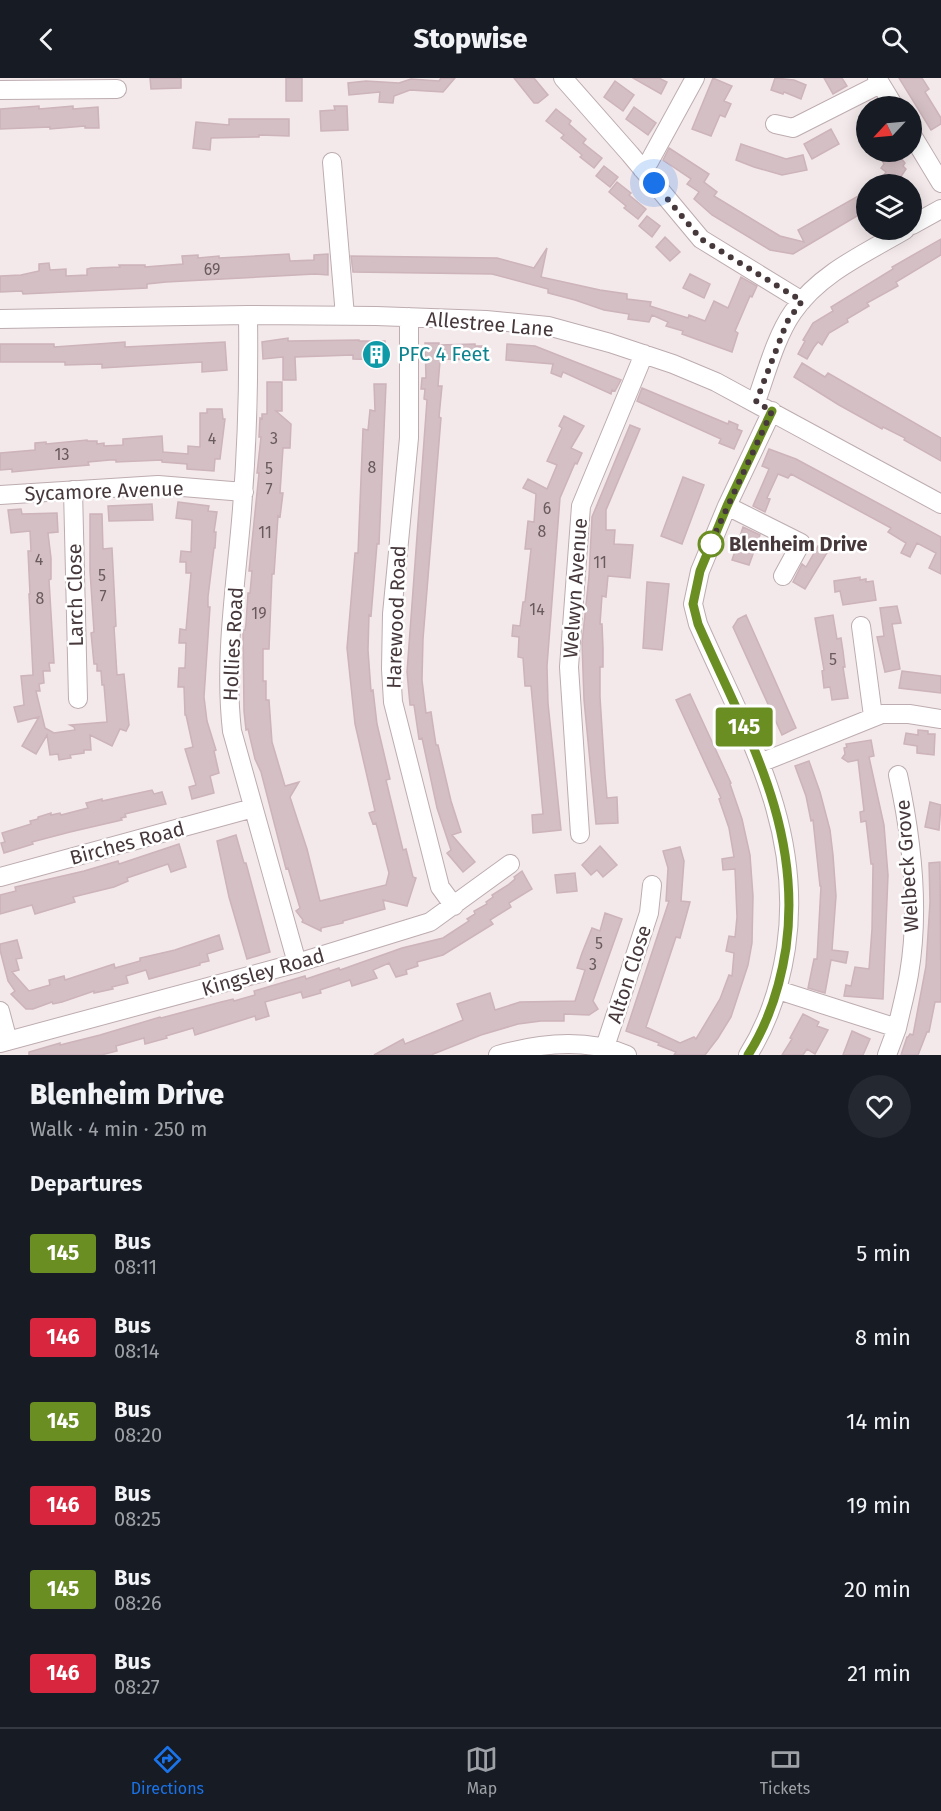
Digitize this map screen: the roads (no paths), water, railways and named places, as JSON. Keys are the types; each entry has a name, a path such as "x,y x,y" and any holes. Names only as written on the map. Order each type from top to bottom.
{"street":[{"path":"563,78 701,239 802,301"},
{"path":"642,169 650,162 695,78"},
{"path":"776,124 793,128 878,81 888,96"},
{"path":"0,90 117,89"},
{"path":"922,152 941,183"},
{"path":"332,162 345,316"},
{"path":"922,219 941,208"},
{"path":"748,1055 762,1031 778,990 788,930 789,872 778,815 760,763 698,624 693,604 704,561 764,407 787,322 816,286 834,272 888,240"},
{"name":"Allestree Lane","path":"0,319 248,315 345,316 486,320 548,326 645,354 708,378 941,504"},
{"name":"Hollies Road","path":"248,315 248,416 244,492 228,682 232,731 297,963"},
{"name":"Harewood Road","path":"409,317 409,438 392,614 393,702 440,887 454,906"},
{"name":"Welwyn Avenue","path":"580,834 569,667 581,506 645,354"},
{"name":"Sycamore Avenue","path":"0,495 158,485 244,492"},
{"name":"Larch Close","path":"73,490 78,699"},
{"path":"727,506 801,543 783,576"},
{"path":"861,626 873,716"},
{"path":"760,763 873,716 909,714 941,719"},
{"name":"Welbeck Grove","path":"887,1055 897,1028 909,973 912,944 913,905 908,828 898,776"},
{"name":"Birches Road","path":"0,878 253,808"},
{"name":"Kingsley Road","path":"4,1042 297,963 430,922 510,864"},
{"name":"Alton Close","path":"605,1047 649,913 645,895"},
{"path":"778,990 897,1028"},
{"path":"0,1011 4,1042"},
{"path":"498,1055 530,1047 550,1045 605,1047 627,1055"}],"place":[{"name":"PFC 4 Feet","path":"377,354"},
{"name":"Blenheim Drive","path":"711,544"}]}
